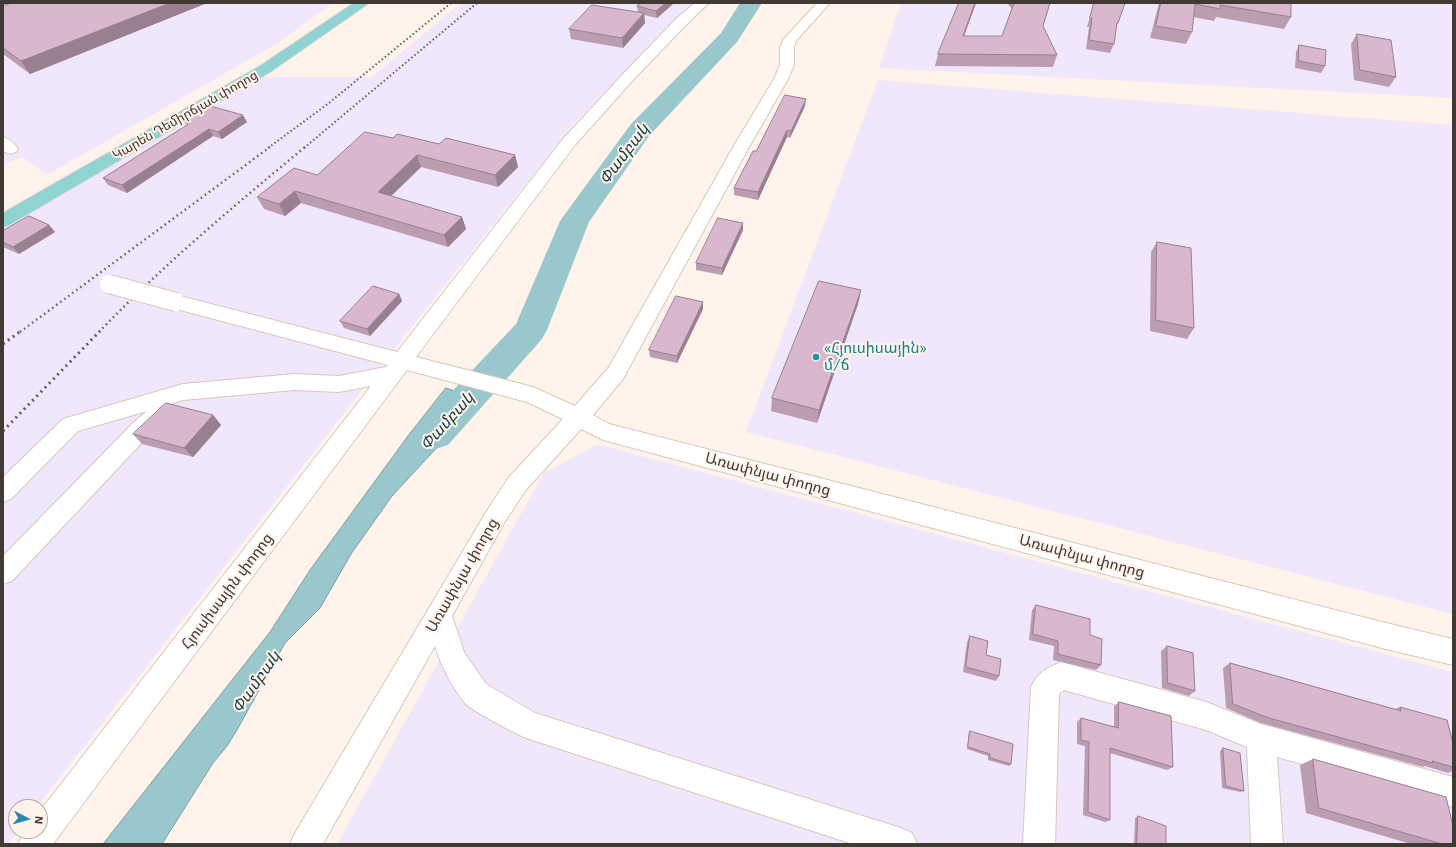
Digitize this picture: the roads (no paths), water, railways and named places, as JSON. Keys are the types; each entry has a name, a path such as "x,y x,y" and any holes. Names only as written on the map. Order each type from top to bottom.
{"main road":[{"name":"Կարեն Դեմիրճյան փողոց","path":"3,221 265,69 363,3"}],"street":[{"name":"Հյուսիսային փողոց","path":"34,844 569,142 682,21 703,3"},
{"path":"3,492 72,425 183,392 294,382 339,384 397,368 431,368 533,396 578,417 616,373 740,149 781,79 786,65 787,47 790,40 824,3"},
{"path":"109,284 176,302 397,368"},
{"path":"3,572 143,427 183,392"},
{"name":"Առափնյա փողոց","path":"306,844 517,484 578,417 603,431 1363,630 1453,652"},
{"path":"439,615 452,658 476,694 529,725 901,844"},
{"path":"1039,844 1045,687 1061,676 1206,716 1261,738 1453,792"},
{"path":"1261,738 1267,844"}],"water":[{"path":"446,388 481,400 392,496 351,554 320,608 285,643 237,730 227,746 213,763 162,844 103,844 270,632 310,570 408,436"}],"waterway":[{"name":"Փամբակ","path":"435,434 530,330 575,221 640,130 729,37 751,3"}],"railway":[{"path":"268,148 329,103 451,3"},
{"path":"304,148 477,3"},
{"path":"20,332 270,147"},
{"path":"99,332 148,283 225,214 305,147"},
{"path":"3,344 21,331"},
{"path":"3,431 100,331"}],"place":[{"name":"«Հյուսիսային» մ/ճ","path":"816,357"}]}
